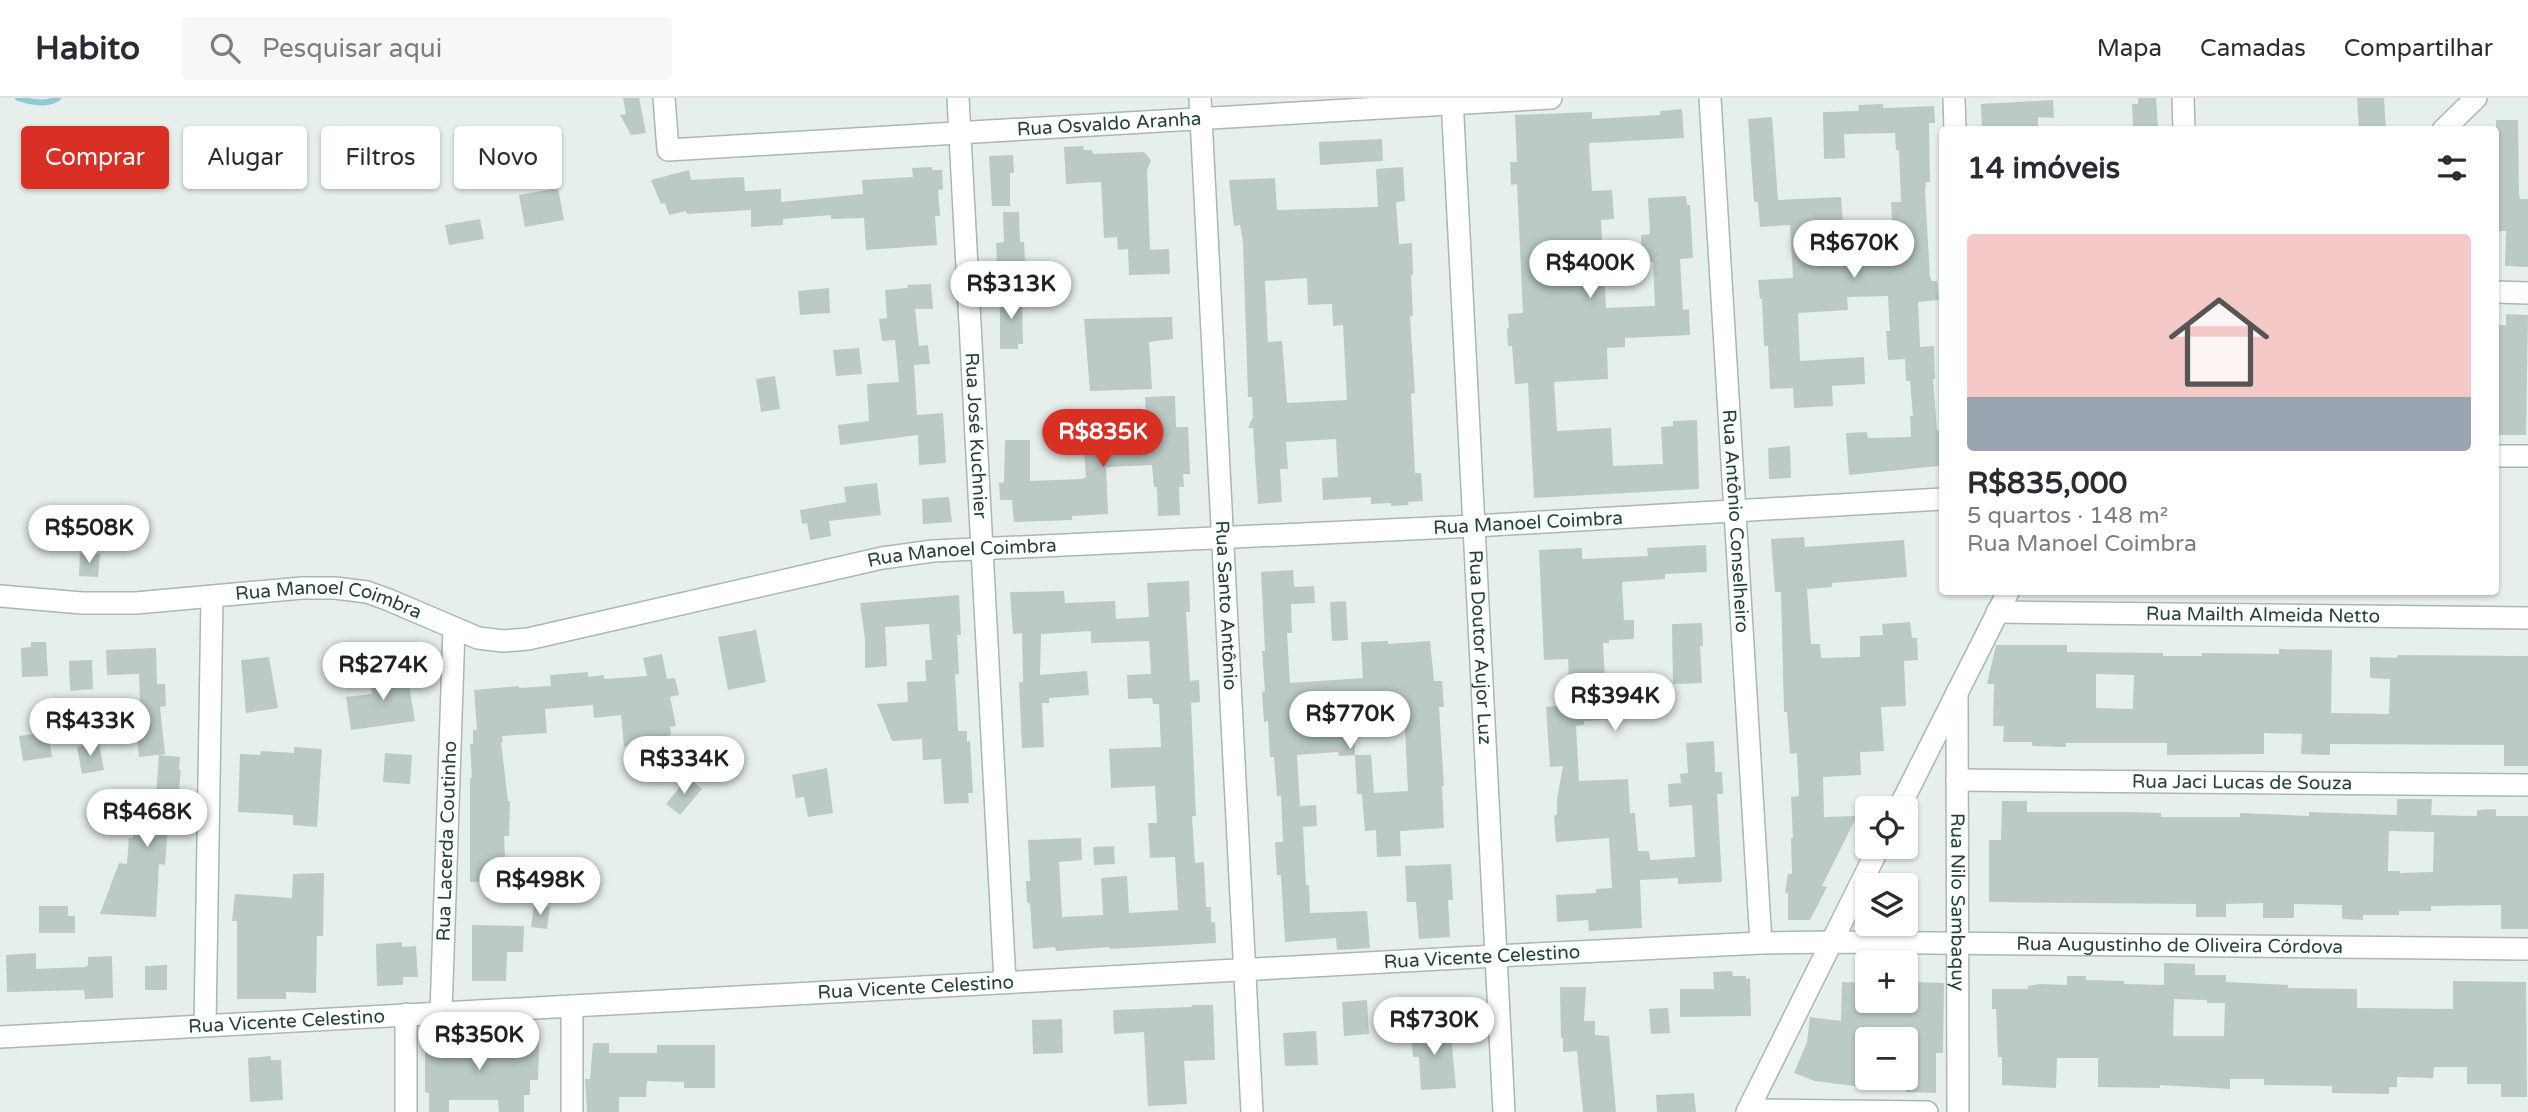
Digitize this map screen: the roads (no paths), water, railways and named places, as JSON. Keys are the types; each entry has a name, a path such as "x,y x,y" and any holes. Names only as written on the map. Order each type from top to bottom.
{"street":[{"name":"Rua Osvaldo Aranha","path":"664,98 667,150 960,132 1200,108 1551,98"},
{"name":"Rua José Kuchnier","path":"958,98 1005,982"},
{"name":"Rua Antônio Conselheiro","path":"1710,98 1761,943"},
{"path":"1954,98 1955,126"},
{"path":"2183,98 2185,126"},
{"path":"2447,126 2476,98"},
{"name":"Rua Doutor Aujor Luz","path":"1453,101 1504,1112"},
{"name":"Rua Santo Antônio","path":"1200,108 1252,1112"},
{"path":"2499,292 2528,293"},
{"path":"2499,456 2528,456"},
{"name":"Rua Manoel Coimbra","path":"0,596 82,603 123,603 212,598 302,588 335,588 367,593 478,638 503,641 528,639 882,558 933,551 1474,526 1939,499"},
{"path":"1905,796 2006,595"},
{"path":"205,1025 212,598"},
{"name":"Rua Mailth Almeida Netto","path":"1997,612 2528,618"},
{"name":"Rua Lacerda Coutinho","path":"441,1013 454,629"},
{"name":"Rua Nilo Sambaquy","path":"1957,692 1958,1112"},
{"name":"Rua Jaci Lucas de Souza","path":"1957,780 2528,785"},
{"path":"1873,859 1747,1111 1927,1112"},
{"name":"Rua Vicente Celestino","path":"0,1037 1245,969 1761,943 1832,942"},
{"name":"Rua Augustinho de Oliveira Córdova","path":"1832,942 2528,949"},
{"path":"572,1006 572,1112"},
{"path":"406,1014 406,1112"}],"waterway":[{"path":"18,98 43,103 58,98"}]}
